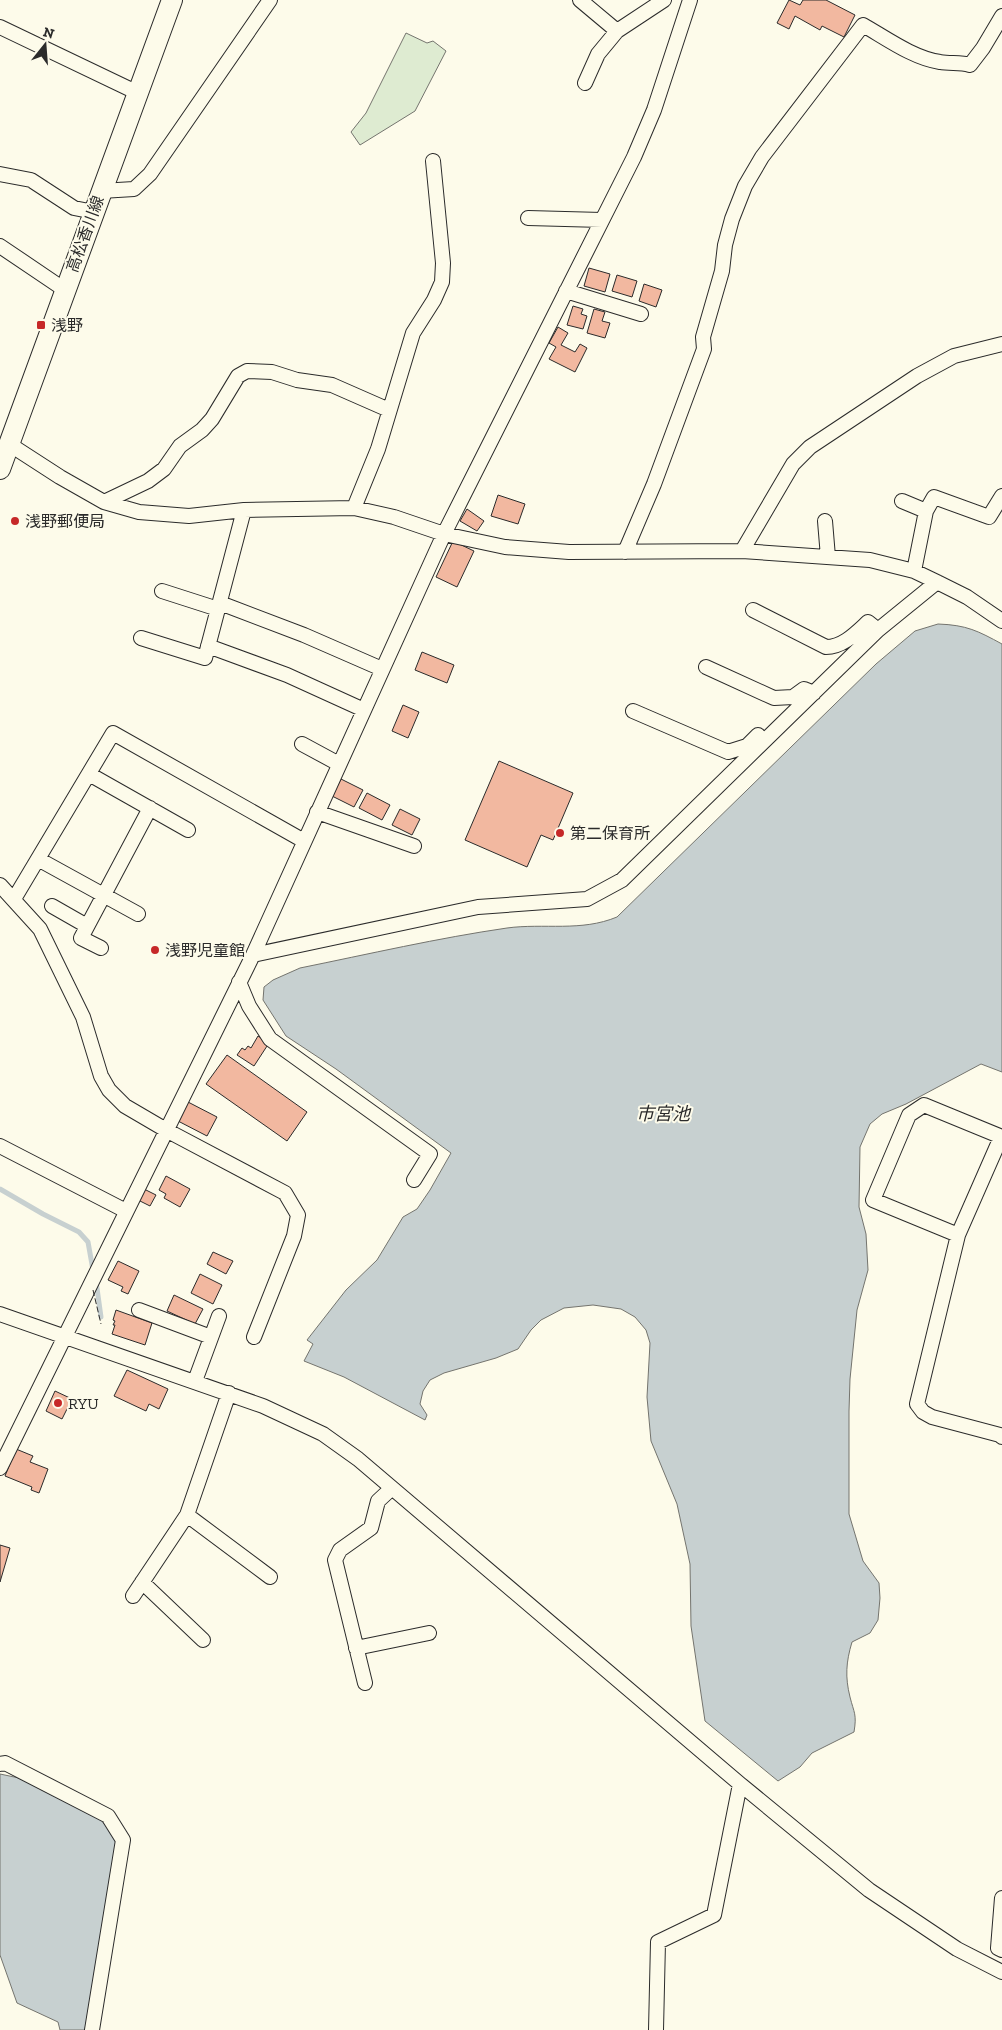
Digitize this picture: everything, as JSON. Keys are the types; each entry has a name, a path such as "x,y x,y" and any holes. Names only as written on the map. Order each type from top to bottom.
{"main road":[{"name":"高松香川線","path":"0,469 172,0"}],"street":[{"path":"101,191 134,189 150,174 270,0"},
{"path":"580,0 617,31"},
{"path":"585,83 598,54 617,31 664,0"},
{"path":"0,1468 253,955 444,534 634,157 654,110 690,0"},
{"path":"625,552 687,399 704,349 703,337 722,271 725,244 732,219 746,186 762,158 863,25 914,53 939,62 959,62 970,65 983,48 1002,16"},
{"path":"0,27 138,93"},
{"path":"354,508 378,449 413,333 434,300 442,282 433,161"},
{"path":"0,174 31,180 74,208 94,212"},
{"path":"528,218 602,220"},
{"path":"0,246 65,290"},
{"path":"566,291 642,314"},
{"path":"742,551 793,464 810,447 917,376 946,360 954,356 1002,344"},
{"path":"104,502 148,481 164,469 180,446 202,430 212,419 238,376 248,371 272,372 297,380 332,385 389,410"},
{"path":"9,444 60,477 104,502 139,512 189,516 244,510 354,508 394,517 444,534 504,546 569,552 742,551 870,560 914,571 967,597 1002,621"},
{"path":"914,571 926,511 934,497 989,517 1002,496"},
{"path":"902,501 926,511"},
{"path":"141,638 205,658 244,510"},
{"path":"825,521 828,557"},
{"path":"253,955 478,907 587,899 622,880 878,630 937,582"},
{"path":"162,591 219,606 304,635 382,669"},
{"path":"753,610 826,647 835,647 851,637 868,622 878,630"},
{"path":"208,646 287,674 364,710"},
{"path":"706,667 774,698 793,697 804,689 814,693"},
{"path":"634,711 728,752 747,746 758,734 768,738"},
{"path":"14,899 113,733 304,841"},
{"path":"302,744 339,764"},
{"path":"89,774 188,830"},
{"path":"101,948 81,938 150,808"},
{"path":"317,812 414,846"},
{"path":"38,859 138,914"},
{"path":"0,885 40,929 83,1017 101,1076 109,1090 125,1106 166,1130 285,1193 298,1215 294,1236 254,1337"},
{"path":"52,906 87,926"},
{"path":"240,982 248,1006 270,1039 430,1154 414,1180"},
{"path":"958,1235 873,1200 909,1115 924,1105 1001,1137 958,1235 917,1404 922,1412 932,1417 1002,1437"},
{"path":"0,1146 126,1211"},
{"path":"139,1310 212,1337"},
{"path":"0,1314 229,1393 292,1418 323,1434 358,1459 740,1784 884,1901 957,1948 1002,1972"},
{"path":"195,1381 219,1316"},
{"path":"132,1596 188,1515 229,1393"},
{"path":"365,1683 336,1560 340,1550 371,1528 378,1501 392,1488"},
{"path":"188,1515 270,1577"},
{"path":"142,1582 203,1640"},
{"path":"356,1648 429,1633"},
{"path":"0,1764 5,1763 108,1816 123,1840 92,2030"},
{"path":"656,2030 658,1942 714,1915 740,1784"},
{"path":"1002,1898 998,1948 1002,1950"}],"green space":[{"path":"406,33 427,43 433,41 446,51 415,111 360,145 351,132 366,113"}],"water":[{"name":"市宮池","path":"938,624 972,630 1002,644 1002,1072 981,1064 906,1104 882,1114 870,1124 860,1147 859,1207 866,1234 868,1270 857,1310 850,1379 849,1514 863,1561 879,1583 878,1620 870,1633 852,1642 848,1656 848,1690 855,1717 854,1732 812,1753 800,1767 778,1781 705,1721 691,1626 690,1564 677,1504 651,1441 647,1397 650,1343 646,1330 635,1317 621,1309 593,1305 564,1308 541,1320 531,1330 518,1349 496,1358 444,1373 430,1380 423,1391 420,1404 427,1415 425,1420 344,1377 304,1361 313,1344 307,1340 346,1290 377,1260 403,1217 417,1209 451,1153 336,1069 286,1036 263,1000 264,987 273,980 300,968 429,941 507,928 576,926 603,922 617,917 876,664 915,631"},
{"path":"0,1774 19,1778 101,1820 112,1832 117,1847 85,2030 60,2030 58,2022 17,2003 0,1955"}],"building":[{"path":"789,0 800,5 803,0 826,0 855,15 844,37 822,26 820,30 795,16 789,29 777,23"},
{"path":"589,268 610,274 605,292 584,286"},
{"path":"617,275 637,281 632,297 612,291"},
{"path":"644,284 662,290 656,307 639,301"},
{"path":"573,306 583,309 581,314 587,316 583,329 567,325"},
{"path":"594,309 605,312 602,321 610,323 605,338 587,333"},
{"path":"558,327 568,333 561,345 575,352 580,344 587,348 575,372 549,359 556,347 549,343"},
{"path":"498,495 525,504 518,524 491,516"},
{"path":"467,509 484,521 477,531 460,521"},
{"path":"453,541 474,551 457,587 436,577"},
{"path":"422,652 454,665 447,683 415,670"},
{"path":"403,705 419,712 408,738 392,731"},
{"path":"499,761 573,793 553,840 541,835 527,867 465,840"},
{"path":"341,779 363,790 354,807 332,796"},
{"path":"367,793 390,805 382,820 359,808"},
{"path":"400,809 420,819 412,835 392,825"},
{"path":"258,1036 269,1043 254,1066 237,1055 242,1048 245,1050 248,1046 251,1048"},
{"path":"227,1055 307,1112 287,1141 206,1084"},
{"path":"188,1102 217,1117 207,1136 178,1121"},
{"path":"166,1176 190,1189 180,1207 164,1198 166,1194 159,1190"},
{"path":"142,1188 156,1195 150,1206 136,1199"},
{"path":"213,1252 233,1261 226,1274 207,1264"},
{"path":"118,1261 139,1271 128,1294 121,1291 123,1287 108,1280"},
{"path":"200,1274 222,1285 213,1304 191,1293"},
{"path":"174,1295 203,1309 195,1324 167,1311"},
{"path":"116,1310 152,1323 145,1345 112,1334"},
{"path":"127,1370 168,1389 159,1409 149,1404 146,1411 114,1396"},
{"path":"55,1391 72,1399 62,1419 46,1411"},
{"path":"16,1449 33,1456 30,1462 48,1469 39,1493 31,1490 32,1487 5,1476"},
{"path":"0,1545 10,1548 0,1582"}],"waterway":[{"path":"0,1189 79,1232 88,1242 93,1270"},
{"path":"96,1281 101,1317"}],"fence":[{"path":"93,1290 101,1324"}],"place":[{"name":"浅野","path":"41,325"},
{"name":"浅野郵便局","path":"15,521"},
{"name":"第二保育所","path":"560,833"},
{"name":"浅野児童館","path":"155,950"},
{"name":"RYU","path":"58,1403"}]}
